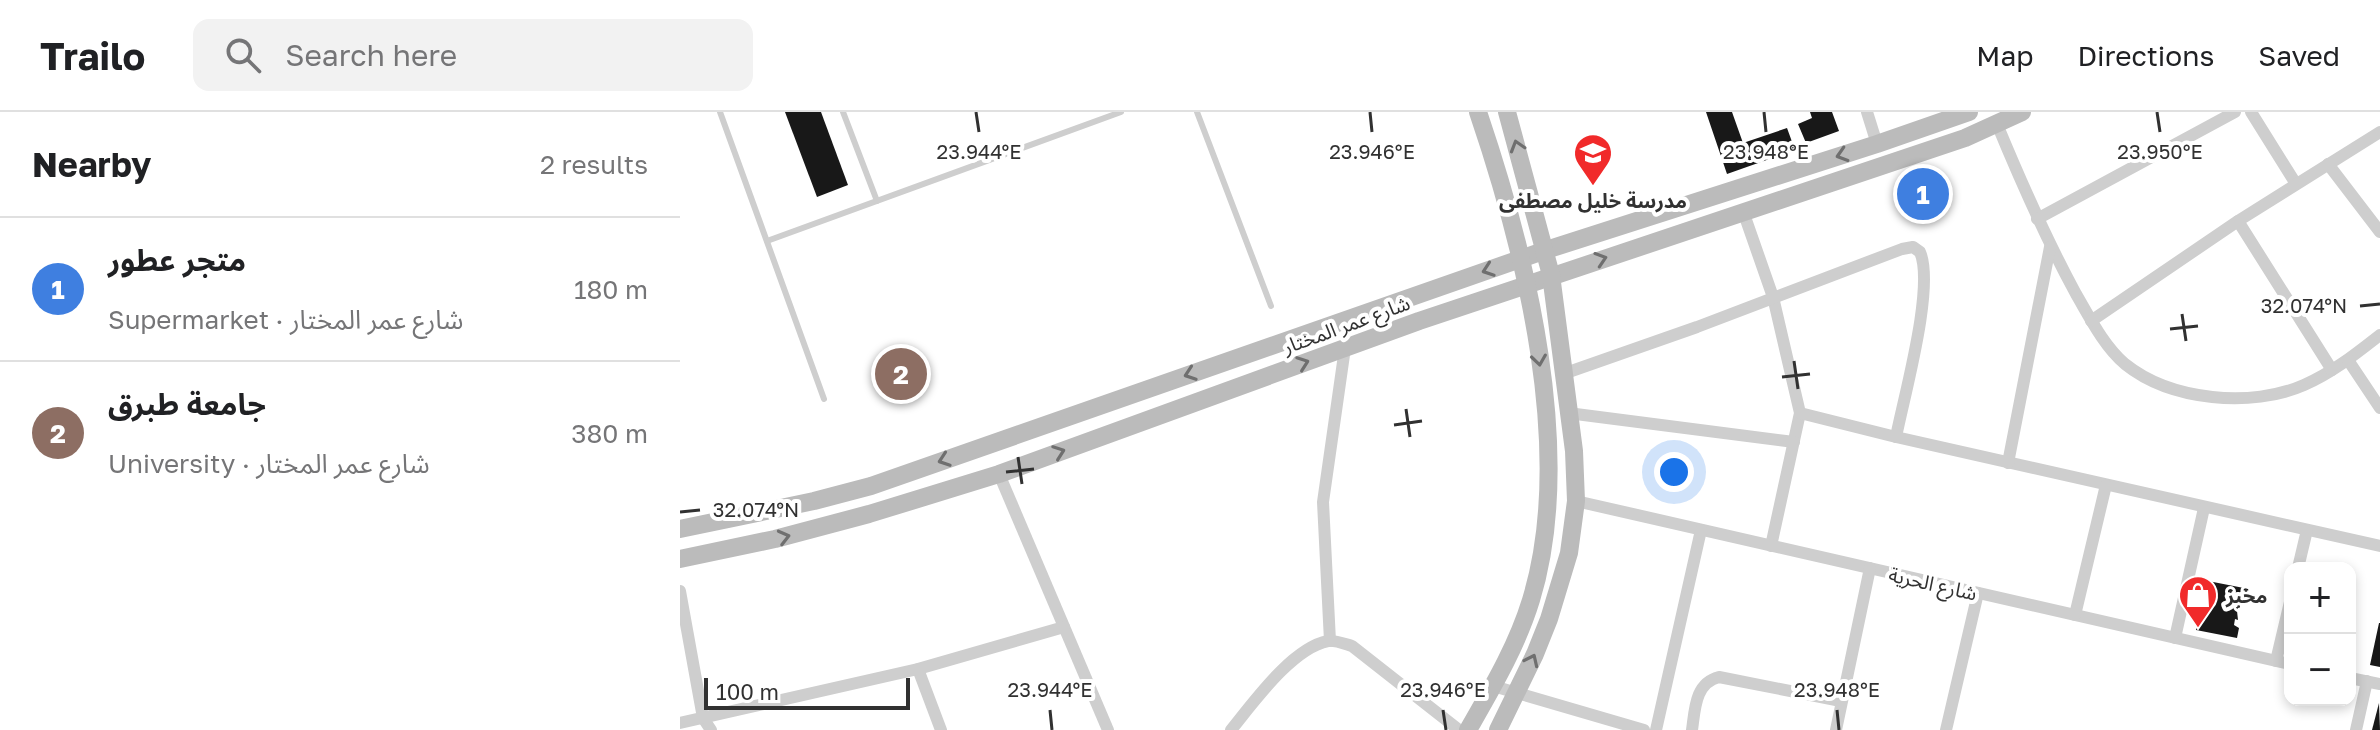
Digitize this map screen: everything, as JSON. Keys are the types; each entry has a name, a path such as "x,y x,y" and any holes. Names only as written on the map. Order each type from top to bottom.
{"street":[{"path":"1231,730 1261,693 1295,660 1330,641 1352,646 1458,729 1493,686 1515,643 1531,600 1545,532 1546,419 1527,283 1478,112"},
{"path":"1498,730 1535,654 1553,606 1569,553 1576,501 1574,451 1551,275 1507,112"},
{"path":"1867,112 1877,144"},
{"name":"شارع عمر المختار","path":"680,529 871,486 1546,250 1969,112"},
{"name":"شارع عمر المختار","path":"680,559 869,514 999,474 1527,283 1744,214 1965,138 2022,112"},
{"path":"2037,219 2235,112"},
{"path":"2251,112 2296,184"},
{"path":"1997,124 2050,247 2091,321 2125,364 2169,387 2216,399 2254,398 2303,386 2348,360 2380,335"},
{"path":"2091,321 2238,221 2380,132"},
{"path":"2328,164 2380,232"},
{"path":"1744,214 1773,297 1800,413 1771,546"},
{"path":"2238,221 2332,370"},
{"path":"1563,374 1913,247 1920,252 1925,270 1919,319 1896,437"},
{"path":"2008,463 2050,247"},
{"path":"1330,641 1323,502 1345,348"},
{"path":"2348,360 2380,408"},
{"path":"1568,413 1794,442"},
{"path":"1800,413 2380,546"},
{"path":"999,474 1108,730"},
{"path":"2075,615 2106,485"},
{"name":"شارع الحرية","path":"1576,501 2284,663"},
{"path":"2175,638 2204,508"},
{"path":"724,520 731,549"},
{"path":"1656,730 1701,530"},
{"path":"2299,562 2307,530"},
{"path":"1836,730 1870,568"},
{"path":"680,591 703,718 711,730"},
{"path":"1946,730 1978,593"},
{"path":"680,723 918,669 1064,627"},
{"path":"2276,661 2284,627"},
{"path":"918,669 941,730"},
{"path":"1692,730 1701,688 1708,680 1719,677 1841,701"},
{"path":"2356,730 2373,683"},
{"path":"1493,686 1644,730"}],"lane":[{"path":"720,112 824,399"},
{"path":"843,112 877,201"},
{"path":"767,241 1121,112"},
{"path":"1197,112 1271,306"}],"building":[{"path":"785,112 821,112 848,185 817,197"},
{"path":"1706,112 1732,112 1743,143 1787,128 1795,150 1727,174"},
{"path":"1810,112 1832,112 1839,131 1806,143 1798,124 1812,118"},
{"path":"2208,581 2249,589 2248,598 2241,596 2238,620 2235,619 2234,625 2239,628 2237,638 2196,630"},
{"path":"2380,623 2380,667 2370,665"},
{"path":"2379,703 2380,730 2372,730"}],"place":[{"name":"مدرسة خليل مصطفى","path":"1593,187"},
{"name":"متجر عطور","path":"1923,194"},
{"name":"جامعة طبرق","path":"901,374"},
{"name":"مخبز","path":"2198,629"}]}
